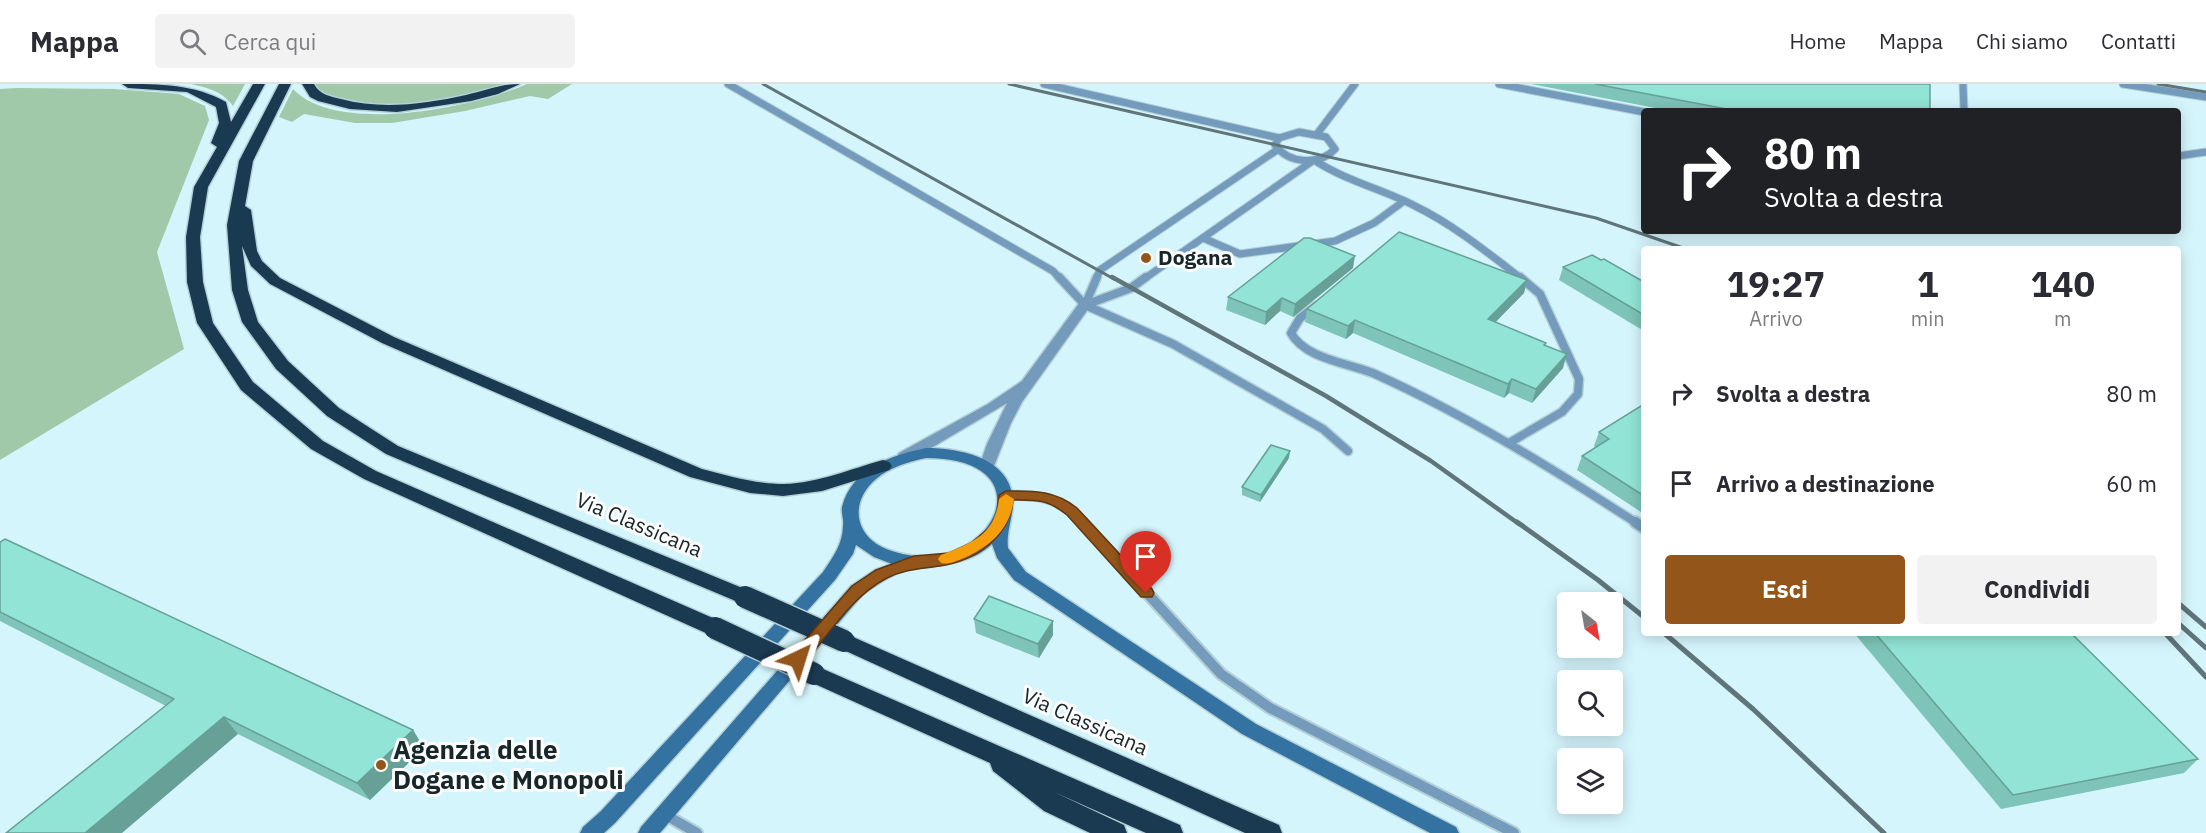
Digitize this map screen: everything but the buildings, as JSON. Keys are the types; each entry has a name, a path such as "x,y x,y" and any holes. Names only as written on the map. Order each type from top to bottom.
{"highway":[{"path":"128,84 191,90 208,95 222,105 225,123 201,187 193,237 195,282 205,323 221,351 247,386 317,445 370,476 1171,833"},
{"path":"201,187 260,84"},
{"name":"Via Classicana","path":"285,84 246,161 240,182 234,225 240,290 250,322 282,365 333,412 392,450 745,597 1270,833"},
{"path":"308,84 315,95 344,105 384,108 441,104 490,93 514,84"},
{"path":"240,182 250,251 256,263 275,281 399,345 696,473 744,486 784,490 828,484 883,466"},
{"path":"978,746 1052,804 1114,833"}],"street":[{"path":"987,467 1004,419 1029,379 1085,305"},
{"path":"590,833 608,817 829,576 847,550 851,526 849,509 854,493 866,478 883,466 904,457 993,407 1029,379"},
{"path":"904,457 926,453 949,453 970,458 987,467 1000,480 1006,495 998,543 1005,558 1020,576 1249,729 1449,833"},
{"path":"851,526 860,540 874,551 892,558 914,562 941,560 976,547 994,532 1004,515"},
{"path":"648,833 857,590 881,574 914,562"}],"lane":[{"path":"728,84 1053,271 1085,305 1173,344 1323,429 1348,451"},
{"path":"1044,84 1278,138 1291,133 1317,134 1331,140 1335,149 1327,157 1314,160 1288,157 1277,150 1275,145 1278,138"},
{"path":"1317,134 1355,84"},
{"path":"1498,84 1641,111"},
{"path":"1963,84 1964,108"},
{"path":"2123,84 2206,97"},
{"path":"1085,305 1100,270 1277,150"},
{"path":"2181,156 2206,152"},
{"path":"1085,305 1131,288 1314,160"},
{"path":"1314,160 1328,170 1404,201 1427,213 1534,287 1540,294 1572,360 1579,380 1578,394 1562,412 1509,443"},
{"path":"1203,238 1240,254 1335,241 1374,223 1404,201"},
{"path":"1327,298 1300,318 1291,333 1293,340 1325,358 1348,363 1422,395 1509,443 1641,526"},
{"path":"1006,495 1043,495 1059,501 1072,511 1221,674 1270,708 1514,833"},
{"path":"664,814 697,833"}],"green space":[{"path":"191,84 245,84 233,106 219,94"},
{"path":"312,84 505,84 453,100 381,105 326,97"},
{"path":"527,84 572,84 548,99 530,96 465,111 392,123 355,123 304,114 292,122 279,117 293,89 314,103 341,111 373,114 407,113 442,108 504,93"},
{"path":"0,89 115,89 179,94 205,106 209,120 157,252 184,349 0,460"}],"railway":[{"path":"763,84 1114,279"},
{"path":"1009,84 1596,218 1641,234"},
{"path":"2158,84 2206,92"},
{"path":"1642,234 1677,246"},
{"path":"1112,277 1326,396 1431,461 1519,524"},
{"path":"1517,522 1598,580 1641,615"},
{"path":"2181,606 2206,627"},
{"path":"2181,626 2206,648"},
{"path":"1668,636 1753,709 1884,833"},
{"path":"2168,636 2206,677"}],"slow traffic":[{"path":"946,559 976,547 994,532 1004,515 1006,499"}],"place":[{"name":"Dogana","path":"1146,258"},
{"name":"Agenzia delle Dogane e Monopoli","path":"381,765"}],"route":[{"path":"798,659 857,590 881,574 914,562 953,557 976,547 994,532 1004,515 1007,505 1006,495 1043,495 1059,501 1072,511 1146,593"}]}
